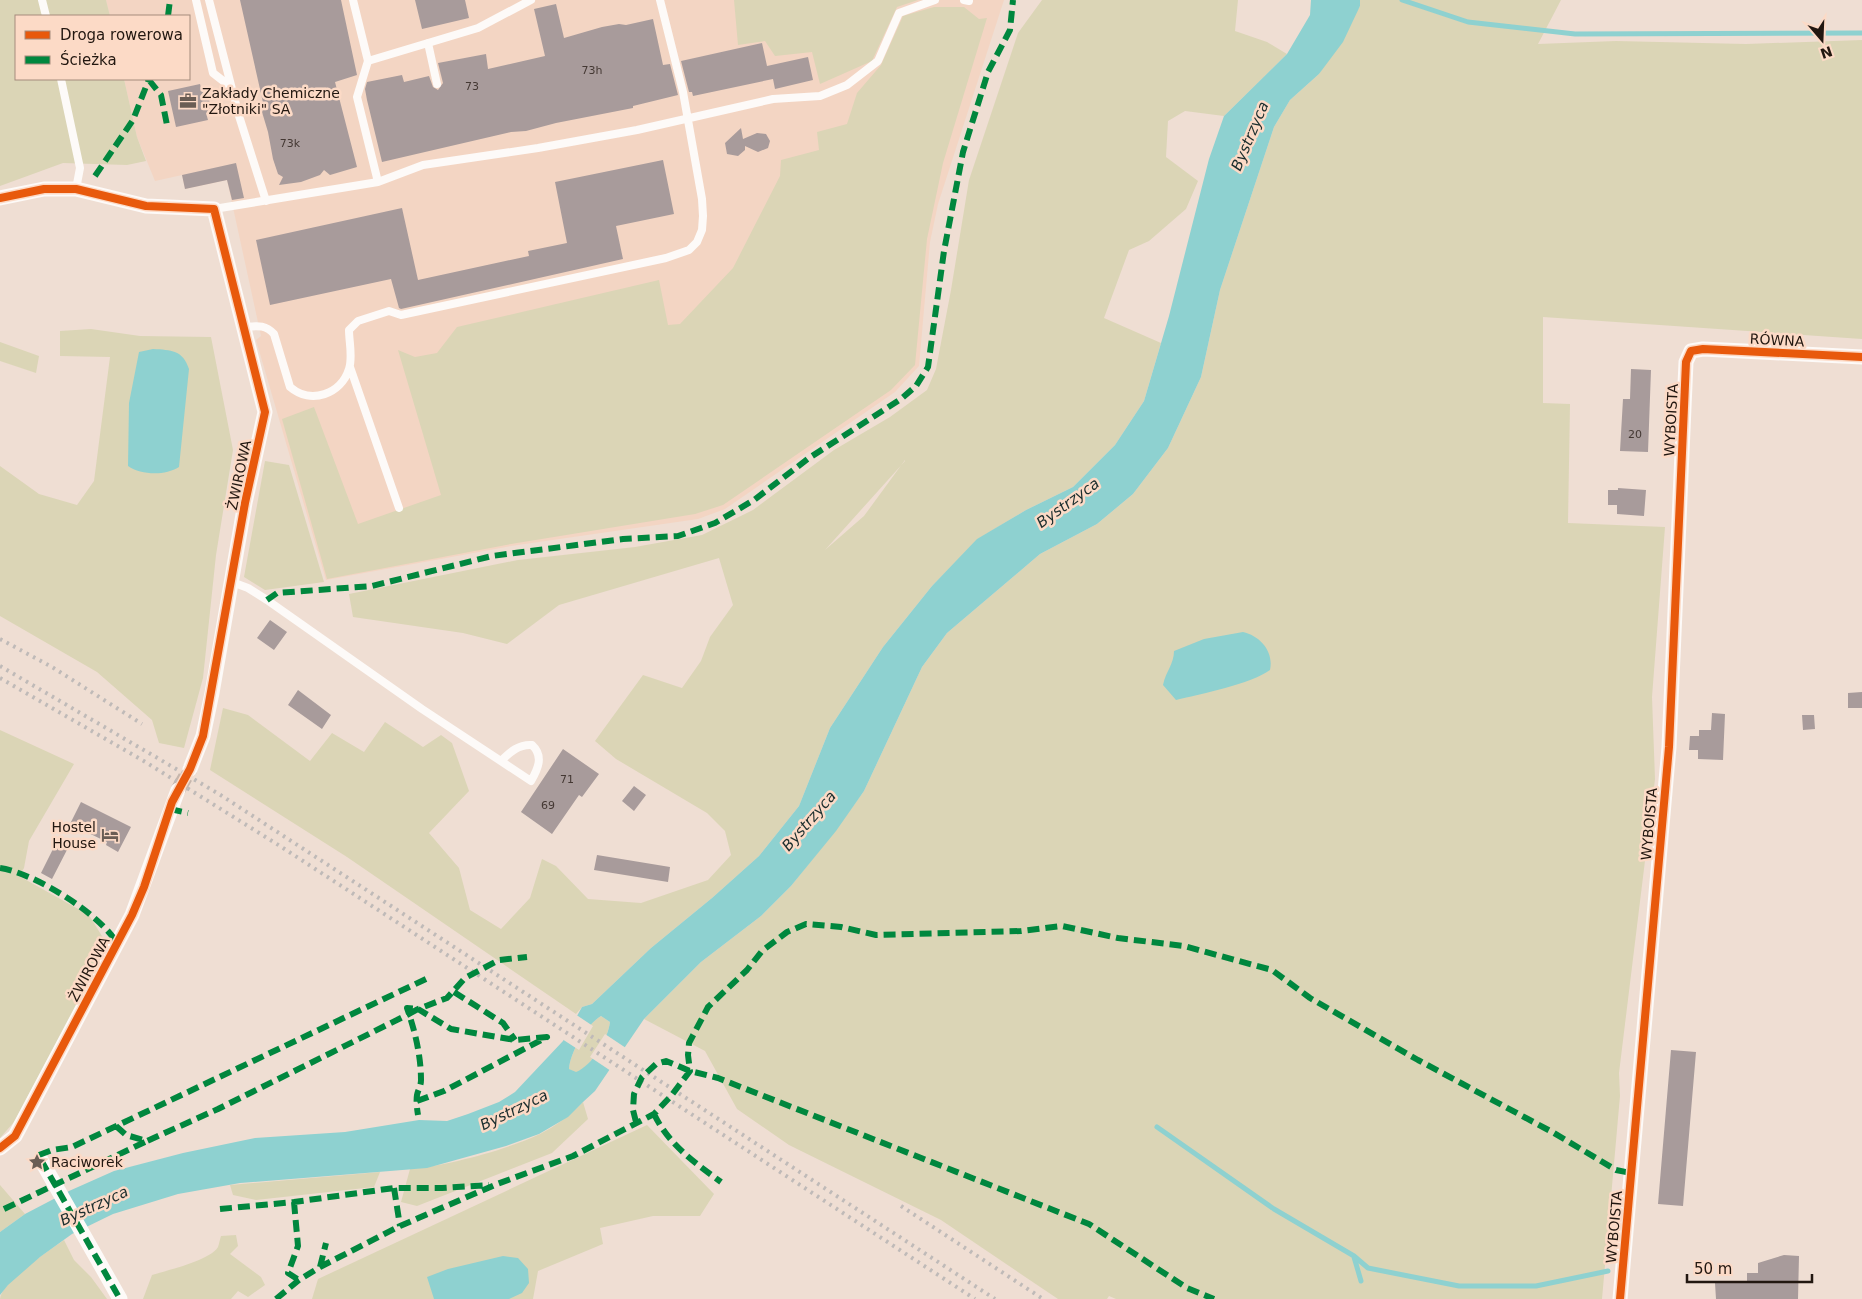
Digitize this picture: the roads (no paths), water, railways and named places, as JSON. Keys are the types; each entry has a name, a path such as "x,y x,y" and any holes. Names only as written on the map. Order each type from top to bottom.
{"street":[{"path":"0,198 44,189 76,189 146,206 214,209"},
{"name":"ŻWIROWA","path":"190,769 203,736 245,503 265,412 214,209"},
{"name":"RÓWNA","path":"1692,350 1862,357"},
{"name":"WYBOISTA","path":"1620,1299 1669,747 1686,362 1692,350"},
{"name":"ŻWIROWA","path":"0,1148 14,1136 132,915 178,790"},
{"path":"41,1160 120,1299"}],"lane":[{"path":"42,0 46,15"},
{"path":"196,0 212,73 231,87"},
{"path":"209,0 231,87 266,201"},
{"path":"353,0 368,61 357,96 378,182"},
{"path":"368,61 478,28 531,0"},
{"path":"399,508 350,367 349,330 358,321 389,311 402,315 666,258 689,250 697,242 702,230 703,216 688,119 660,0"},
{"path":"214,209 378,182 423,165 547,147 688,119 773,99 820,96 847,85 878,61 899,13 935,0"},
{"path":"428,43 436,84"},
{"path":"62,80 80,168 76,189"},
{"path":"244,328 268,327 274,334 290,388 304,396 323,395 332,391 346,377 350,367"},
{"path":"232,582 248,588 267,600 422,710 500,761 531,781 540,759 538,750 532,745 525,744 513,750 500,761"}],"water":[{"name":"Bystrzyca","path":"1311,0 1360,0 1360,6 1343,42 1319,74 1290,100 1274,127 1220,290 1201,377 1168,448 1133,494 1097,524 1040,554 947,633 922,667 864,791 836,831 791,886 761,916 701,962 644,1019 595,1091 568,1117 539,1134 506,1146 427,1168 240,1183 178,1194 113,1214 72,1234 40,1257 8,1285 0,1295 0,1232 25,1214 69,1191 114,1171 183,1153 255,1138 345,1132 419,1120 447,1121 499,1102 515,1092 563,1041 582,1007 592,1004 651,948 759,856 799,806 830,728 883,647 932,586 977,539 1026,510 1073,487 1115,445 1144,401 1169,316 1209,159 1224,116 1287,54 1310,15","holes":["601,1016 610,1022 603,1044 588,1064 576,1072 569,1069 572,1055 590,1025"]},
{"path":"153,349 176,352 183,358 189,369 179,467 167,472 146,473 128,466 129,403 139,352"},
{"path":"1243,632 1255,637 1264,645 1270,657 1270,670 1251,680 1212,692 1176,700 1163,685 1173,660 1174,651 1204,639"},
{"path":"503,1256 518,1258 528,1269 529,1283 522,1293 509,1299 434,1299 427,1277 448,1269"}],"waterway":[{"path":"1402,0 1468,22 1575,34 1862,33"},
{"path":"1157,1127 1274,1209 1354,1256 1368,1268 1459,1286 1536,1286 1608,1271"},
{"path":"1354,1257 1361,1281"}],"tunnel":[{"path":"178,790 190,769"}],"railway":[{"path":"0,639 52,667 142,724"},
{"path":"0,666 219,794 995,1299"},
{"path":"0,678 147,763 280,846 975,1299"},
{"path":"901,1206 1043,1299"}],"place":[{"name":"Zakłady Chemiczne \"Złotniki\" SA","path":"188,101"},
{"name":"Hostel House","path":"110,835"},
{"name":"Raciworek","path":"37,1162"}]}
